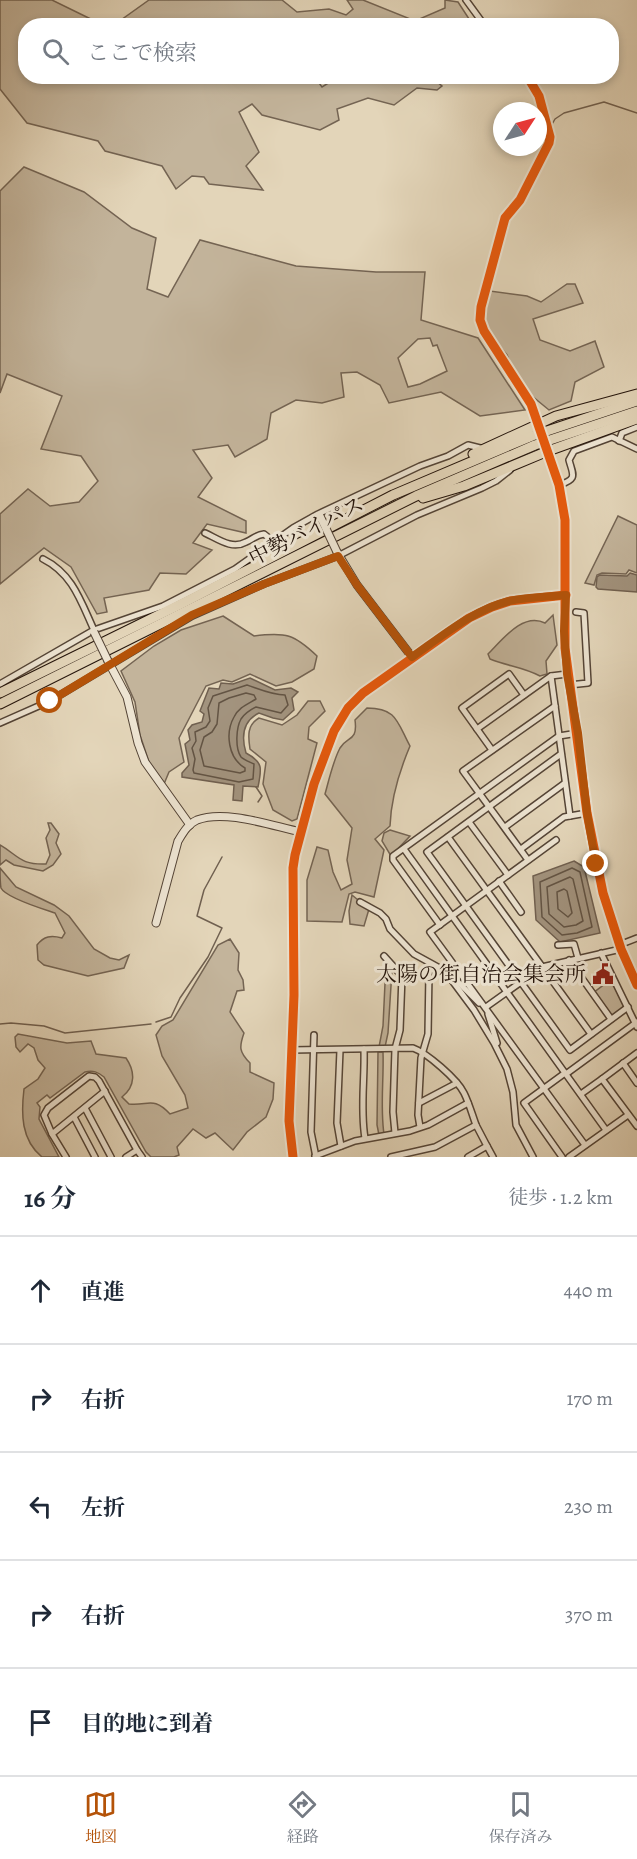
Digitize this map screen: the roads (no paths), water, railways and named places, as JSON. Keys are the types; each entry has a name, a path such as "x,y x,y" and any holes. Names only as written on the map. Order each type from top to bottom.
{"highway":[{"path":"393,495 422,478 538,423 595,404 637,394"},
{"name":"中勢バイパス","path":"0,693 181,604 393,495 523,440 637,401"},
{"name":"中勢バイパス","path":"0,705 395,506 498,459 637,411"},
{"path":"395,506 464,486 548,451 637,419"}],"street":[{"path":"466,0 479,18"},
{"path":"531,84 540,101 549,143 520,200 505,218 480,313 484,331 531,404 560,485 565,520 564,631 567,674 578,733 587,813 599,880 620,947 637,985"},
{"path":"619,441 622,433 637,427"},
{"path":"560,485 569,482 573,477 574,471 569,460 574,451 612,437 637,449"},
{"path":"0,684 94,631 163,606 235,569 319,515 468,445 484,448"},
{"path":"0,723 50,701 109,663 192,615 338,554 417,515 434,510 496,481 514,467"},
{"path":"319,515 338,554 357,585 412,657"},
{"path":"205,533 234,546 243,544 257,534 264,534 274,542"},
{"path":"43,559 55,565 76,590 127,697 145,762 190,825"},
{"path":"293,1157 289,1121 294,995 293,868 314,784 334,731 342,716 363,693 469,618 510,601 566,595"},
{"path":"569,685 588,683 584,613 576,612"},
{"path":"492,750 462,708 509,674 524,695"},
{"path":"477,729 550,676 567,674"},
{"path":"550,676 570,816"},
{"path":"528,860 463,771 555,706"},
{"path":"440,925 393,860 393,856 559,736 578,733"},
{"path":"561,754 427,852 570,1050 628,1007"},
{"path":"505,827 565,783"},
{"path":"520,849 564,817 587,813"},
{"path":"156,923 178,841 196,820 226,816 301,832"},
{"path":"469,822 508,875"},
{"path":"448,837 591,1034"},
{"path":"555,840 430,932 585,1145"},
{"path":"404,849 606,1130"},
{"path":"499,881 522,912"},
{"path":"360,902 380,912 390,929 414,954 445,971 486,1007 499,1053"},
{"path":"486,1007 542,967 601,953 637,938"},
{"path":"558,945 574,944 578,958"},
{"path":"562,1157 524,1103 636,1024 601,953"},
{"path":"384,956 402,975 413,976 429,972 428,1034 421,1058 418,1103 420,1127"},
{"path":"569,960 611,1019"},
{"path":"445,971 474,1010 499,1053 512,1083 516,1125 533,1157"},
{"path":"395,1133 394,1049 399,1030 402,975"},
{"path":"314,1035 311,1132 316,1156 365,1138 420,1127 443,1118 468,1103"},
{"path":"291,1050 413,1048 423,1051 457,1083 465,1094 476,1125 493,1157"},
{"path":"364,1049 365,1084 362,1116 365,1138"},
{"path":"340,1050 337,1123 341,1146"},
{"path":"580,1094 637,1053"},
{"path":"623,1063 637,1083"},
{"path":"66,1157 44,1118 45,1112 87,1077 92,1076 98,1078 142,1157"},
{"path":"602,1079 637,1126"},
{"path":"418,1103 457,1083"},
{"path":"52,1134 105,1092"},
{"path":"85,1108 111,1157"},
{"path":"569,1157 628,1115"},
{"path":"74,1117 95,1157"},
{"path":"391,1157 405,1156 435,1147 476,1125"},
{"path":"468,1157 487,1146"},
{"path":"126,1157 137,1150"}],"water":[{"path":"630,573 637,575 637,592 596,587 597,577 600,575 627,576"},
{"path":"250,678 275,690 291,688 298,692 292,698 294,710 283,720 259,713 247,725 244,735 246,753 256,759 260,766 260,775 258,787 243,786 242,801 233,800 234,785 182,777 182,773 189,765 185,744 190,740 188,730 192,725 202,722 204,714 200,711 209,688 219,689 221,683 233,684"},
{"path":"574,861 584,867 600,933 560,942 536,920 533,876"}],"waterway":[{"path":"551,126 555,119 564,113 604,102 637,113"},
{"path":"256,787 262,796 258,802"},
{"path":"156,1022 171,1017 180,998 208,957 222,928 197,916 204,890 222,857"},
{"path":"0,1024 44,1026 65,1033 151,1024"}],"place":[{"name":"太陽の街自治会集会所","path":"603,974"}]}
